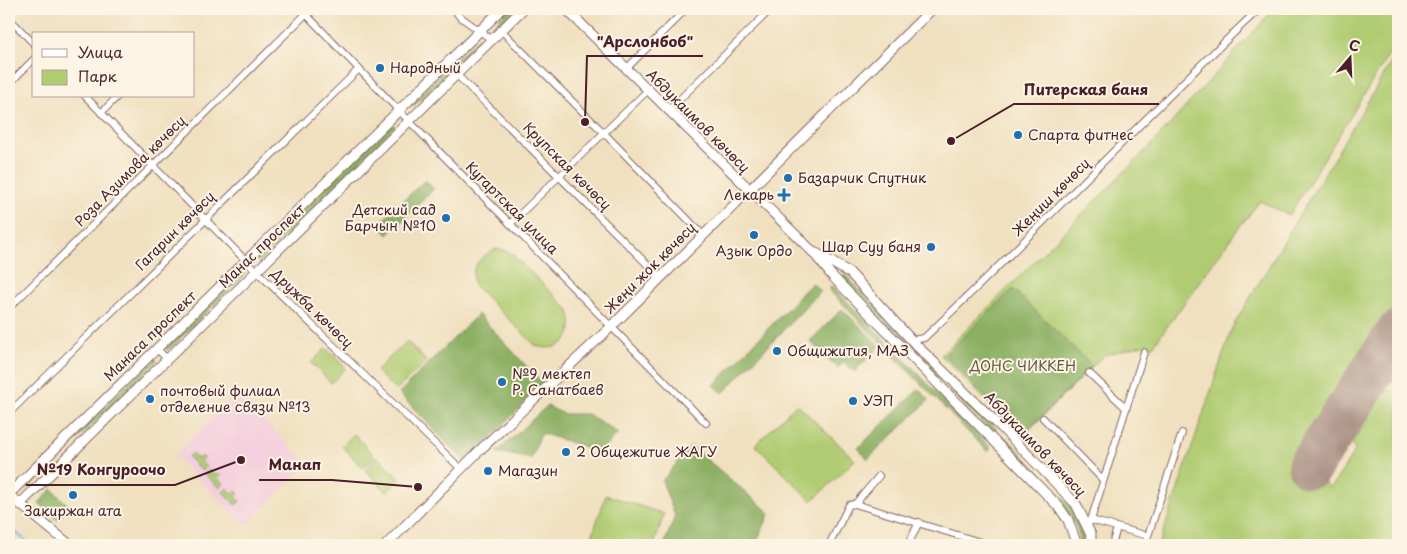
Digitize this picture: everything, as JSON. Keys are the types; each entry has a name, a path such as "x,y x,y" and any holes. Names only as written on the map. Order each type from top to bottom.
{"main road":[{"name":"Манаса проспект","path":"9,494 502,9"},
{"name":"Манас проспект","path":"20,504 523,9"},
{"name":"Абдукаимов көчөсү","path":"566,9 812,251 833,277 1059,507 1068,520 1077,545"},
{"name":"Жеңи жок көчөсү","path":"386,545 461,469 612,326 932,9"},
{"name":"Абдукаимов көчөсү","path":"812,251 850,274 912,340 1076,504 1089,523 1092,545"},
{"path":"993,439 1002,428"},
{"path":"9,494 70,545"}],"street":[{"path":"454,9 459,16 491,39"},
{"path":"627,68 686,9"},
{"path":"669,110 771,9"},
{"name":"Жеңиш көчөсү","path":"924,338 978,288 1202,62 1259,9"},
{"name":"Кугартская улица","path":"306,10 409,121 706,423"},
{"name":"Роза Азимова көчөсү","path":"9,308 153,166 306,10"},
{"path":"9,18 32,42"},
{"path":"500,30 703,235"},
{"path":"9,84 32,60"},
{"name":"Гагарин көчөсү","path":"9,413 359,69"},
{"name":"Крупская көчөсү","path":"456,74 660,277"},
{"path":"510,224 648,90"},
{"name":"Дружба көчөсү","path":"87,98 256,271 461,469"},
{"path":"101,113 116,98"},
{"path":"912,340 924,338 924,352"},
{"path":"157,349 167,359"},
{"path":"1144,352 1089,523 1148,536 1182,434"},
{"path":"1089,373 1126,408"},
{"path":"1043,418 1103,480"},
{"path":"855,504 879,476"},
{"path":"829,545 849,505 855,504 919,522 986,545"},
{"path":"908,545 919,522"},
{"path":"1112,545 1117,528"}],"shaded area":[{"path":"237,393 307,464 246,526 175,456"}],"green space":[{"path":"509,9 516,9 492,33 488,32"},
{"path":"1274,9 1398,9 1398,40 1289,215 1260,201 1151,349 1143,345 1104,355 1022,437 941,355 1155,141"},
{"path":"479,37 483,39 482,41 413,106 412,102"},
{"path":"1398,51 1398,300 1289,465 1320,486 1323,482 1331,488 1355,451 1352,443 1353,436 1377,398 1384,392 1398,389 1398,545 1159,545 1232,328"},
{"path":"391,123 395,126 260,261 256,261 255,257"},
{"path":"425,180 434,189 388,235 378,225"},
{"path":"496,249 505,250 512,254 568,309 571,326 570,334 566,340 554,347 536,346 474,285 473,273 477,263 485,255"},
{"path":"240,272 244,274 243,277 169,349 166,349 165,345"},
{"path":"842,276 846,276 996,428 995,432 991,432 841,280"},
{"path":"812,283 821,291 723,393 714,385"},
{"path":"832,286 991,448 988,452 828,289"},
{"name":"ДОНС ЧИККЕН","path":"1013,289 1092,366 1023,435 945,355"},
{"path":"842,309 880,346 854,372 844,362 838,368 810,341"},
{"path":"478,314 543,384 466,463 399,393"},
{"path":"407,341 426,361 396,391 376,371"},
{"path":"326,348 346,368 331,383 311,363"},
{"path":"154,358 157,360 156,362 29,488 25,486 25,484"},
{"path":"919,389 929,400 868,459 858,448"},
{"path":"797,404 855,460 812,501 755,445"},
{"path":"547,406 564,414 588,414 618,433 605,447 598,451 541,433 531,459 497,452"},
{"path":"354,434 375,457 363,468 342,446"},
{"path":"1001,437 1007,438 1070,506 1081,523 1086,545 1080,545 1077,528 1070,515 1002,443"},
{"path":"691,446 770,513 755,545 664,545 675,516 662,481"},
{"path":"192,453 198,459 202,456 204,459 201,462 206,467 202,471 188,457"},
{"path":"378,457 400,479 387,492 365,470"},
{"path":"209,470 215,476 218,473 221,476 218,479 223,484 219,488 205,474"},
{"path":"227,488 233,494 236,491 239,494 236,497 240,501 236,505 223,492"},
{"path":"52,489 70,507 57,520 39,503"},
{"path":"606,495 664,514 654,545 589,545"}],"waterway":[{"path":"9,527 31,545"}],"taxiway":[{"path":"1378,363 1398,375"}],"runway":[{"path":"1310,466 1398,333"}],"place":[{"name":"Народный","path":"380,68"},
{"name":"\"Арслонбоб\"","path":"585,122"},
{"name":"Спарта фитнес","path":"1018,135"},
{"name":"Питерская баня","path":"951,141"},
{"name":"Базарчик Спутник","path":"788,178"},
{"name":"Лекарь","path":"784,195"},
{"name":"Детский сад Барчын №10","path":"446,218"},
{"name":"Азык Ордо","path":"754,235"},
{"name":"Шар Суу баня","path":"931,247"},
{"name":"Общижития, МАЗ","path":"777,351"},
{"name":"№9 мектеп Р. Санатбаев","path":"502,382"},
{"name":"почтовый филиал отделение связи №13","path":"150,399"},
{"name":"УЭП","path":"853,401"},
{"name":"2 Общежитие ЖАГУ","path":"566,452"},
{"name":"№19 Конгуроочо","path":"241,460"},
{"name":"Магазин","path":"488,471"},
{"name":"Манап","path":"418,487"},
{"name":"Закиржан ата","path":"73,495"}]}
